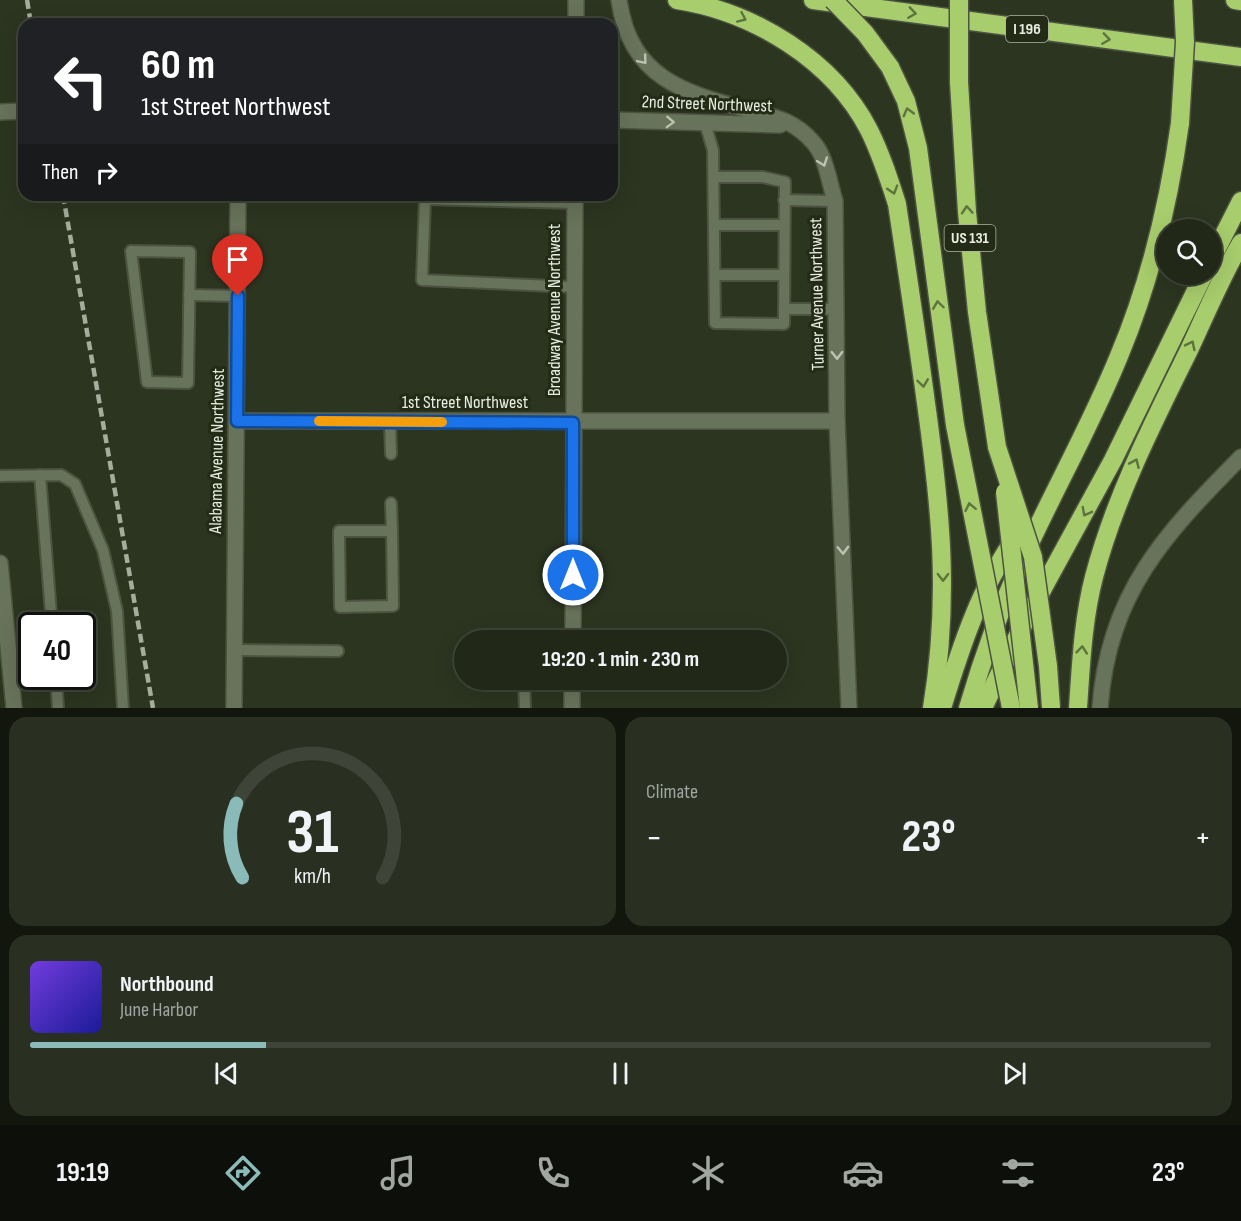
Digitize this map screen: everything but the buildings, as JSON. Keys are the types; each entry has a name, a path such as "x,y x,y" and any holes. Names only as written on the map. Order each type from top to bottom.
{"highway":[{"name":"I 196","path":"813,0 1241,57"},
{"path":"833,0 866,33 890,67 906,101 918,148 962,469 1011,708"},
{"name":"US 131","path":"959,0 959,82 967,212 977,312 1017,591 1029,708"},
{"path":"968,708 1023,558 1119,358 1141,297 1165,212 1180,123 1185,42 1183,0"},
{"path":"1235,0 1241,1"},
{"path":"682,1 737,15 770,32 797,50 851,101 869,130 887,171 897,204 904,246 938,489 944,560 945,674 942,708"},
{"path":"1222,238 1241,201"},
{"path":"1078,708 1082,647 1094,579 1124,489 1165,397 1241,243"},
{"path":"983,708 1024,622 1113,460 1199,285"},
{"path":"997,447 1034,556 1051,708"},
{"path":"932,708 945,674 1003,557 1070,463"}],"street":[{"path":"576,0 576,18"},
{"name":"Turner Avenue Northwest","path":"619,0 631,45 656,74 696,96 792,122 814,143 820,154 835,201 837,421 849,708"},
{"path":"0,112 18,111"},
{"name":"2nd Street Northwest","path":"618,120 778,125 800,130"},
{"name":"Alabama Avenue Northwest","path":"234,708 238,201"},
{"name":"Broadway Avenue Northwest","path":"573,630 575,201"},
{"name":"1st Street Northwest","path":"237,421 573,423 837,421"},
{"path":"1100,708 1112,639 1129,593 1176,525 1241,457"},
{"path":"0,563 14,708"},
{"path":"572,690 572,708"}],"lane":[{"path":"705,123 713,150 715,323 784,324 784,182 763,177 714,177"},
{"path":"784,200 835,201"},
{"path":"425,201 422,280 574,287"},
{"path":"714,225 784,225"},
{"path":"131,251 190,252 189,295 188,383 147,382 131,251"},
{"path":"715,275 784,275"},
{"path":"189,295 238,296"},
{"path":"784,309 837,309"},
{"path":"390,421 391,454"},
{"path":"40,475 51,612"},
{"path":"0,476 67,476 75,484 103,549 117,611 123,708"},
{"path":"391,503 392,531 393,606 340,607 339,531 392,531"},
{"path":"234,650 338,651"},
{"path":"10,669 18,668"},
{"path":"57,690 58,708"},
{"path":"524,690 525,708"}],"railway":[{"path":"27,0 30,18"},
{"path":"64,201 153,708"}],"slow traffic":[{"path":"319,421 442,422"}],"route":[{"path":"238,296 237,421 573,423 573,575"}]}
